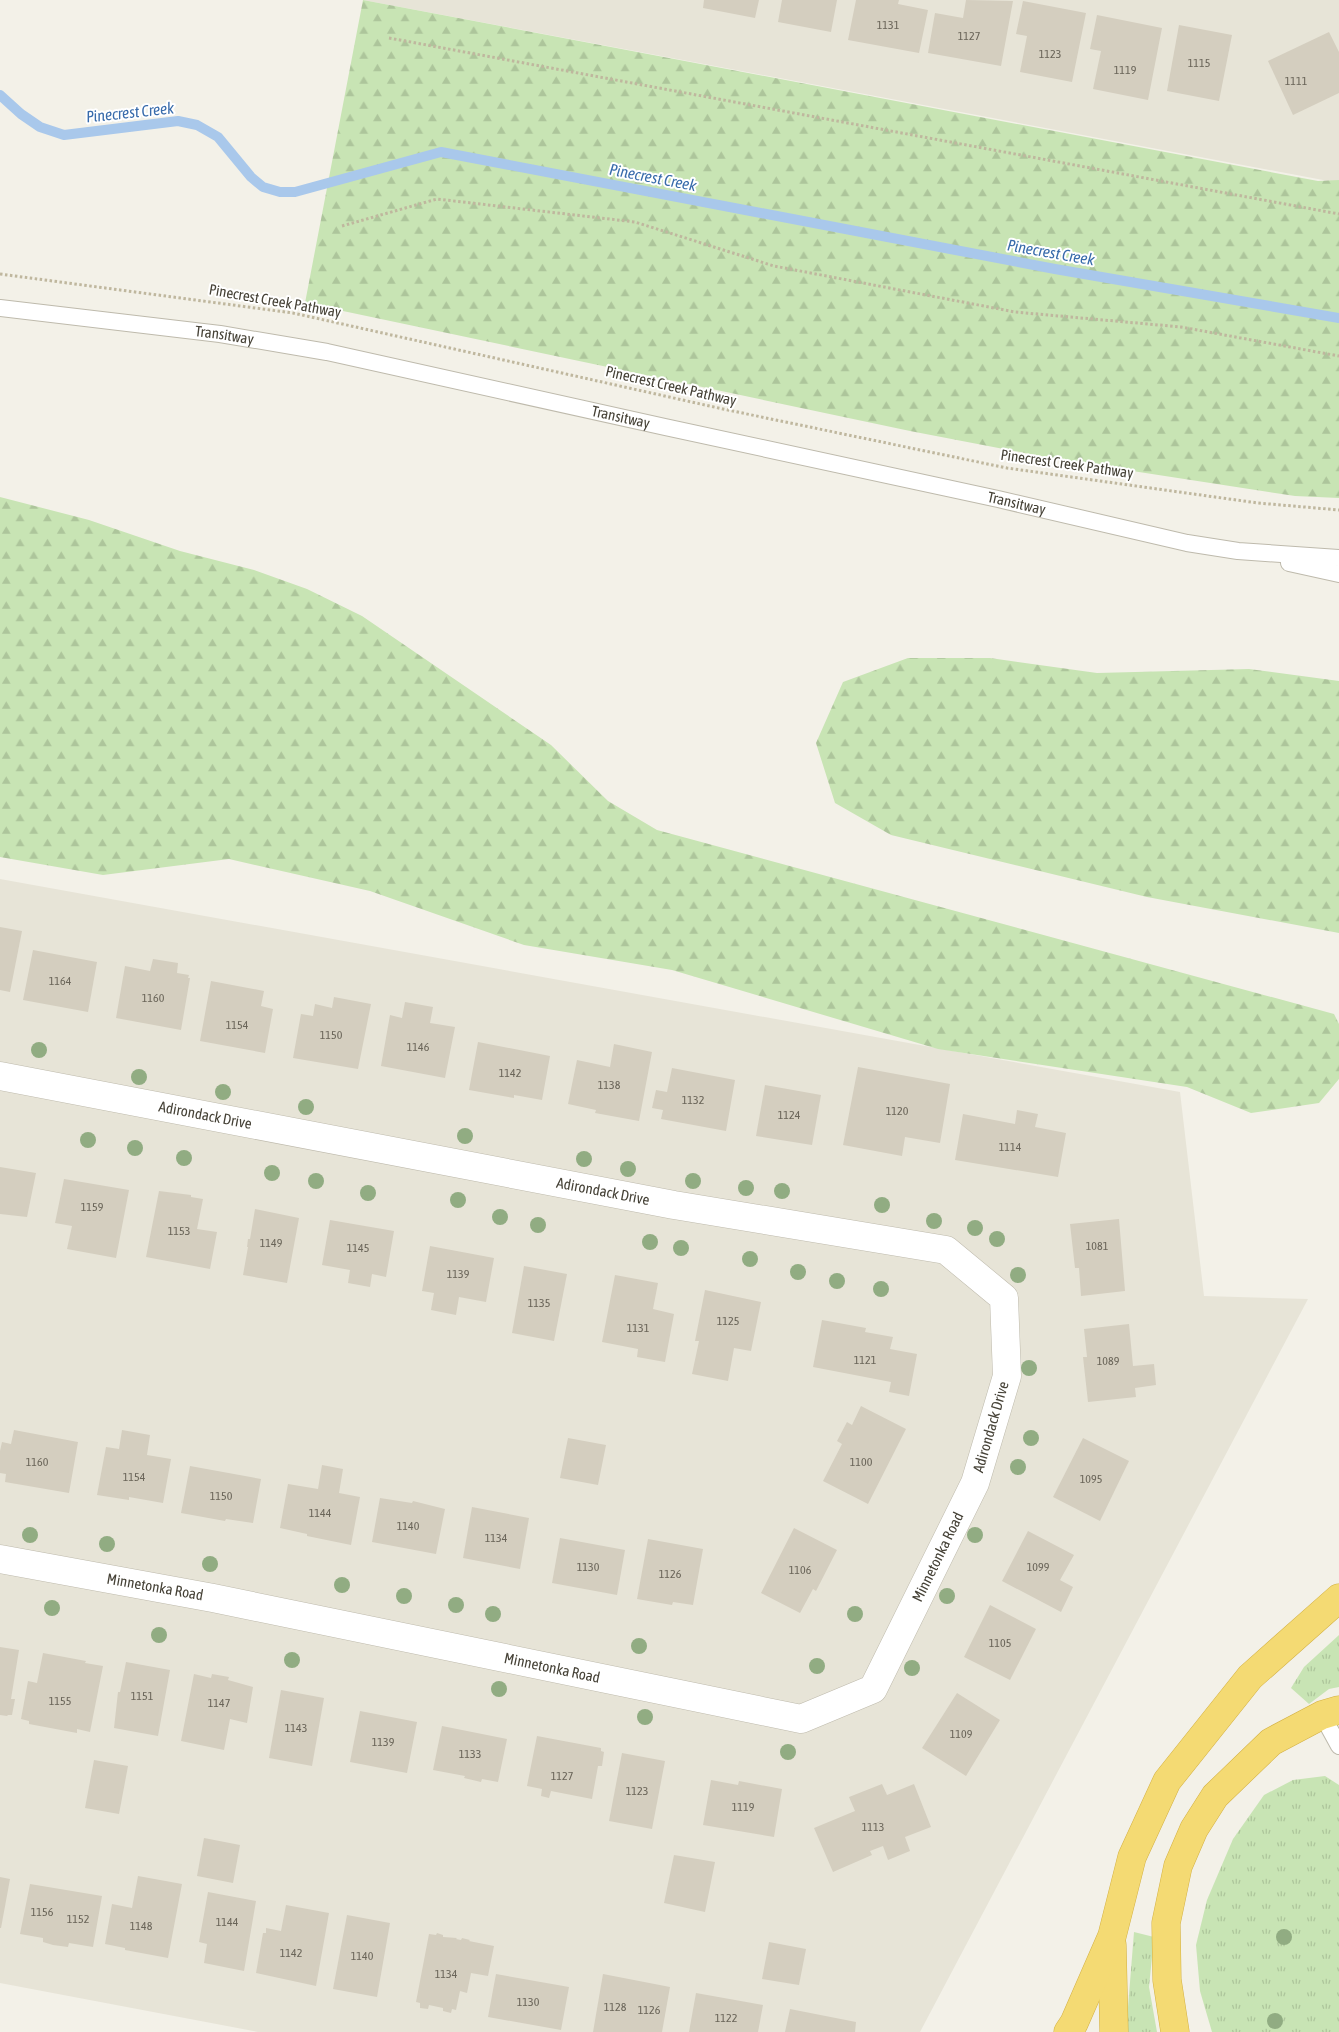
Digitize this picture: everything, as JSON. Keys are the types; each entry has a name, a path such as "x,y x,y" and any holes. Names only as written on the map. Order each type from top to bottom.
{"highway":[{"path":"1068,2032 1074,2023 1112,1936 1132,1857 1167,1781 1250,1677 1339,1598"},
{"path":"1175,2032 1167,1980 1166,1923 1178,1866 1194,1829 1215,1796 1271,1742 1330,1713"},
{"path":"1112,1936 1114,2032"}],"street":[{"name":"Adirondack Drive","path":"0,1076 674,1205 946,1250 1004,1298 1007,1376 975,1483"},
{"name":"Minnetonka Road","path":"0,1559 213,1598 801,1720 873,1689 975,1483"}],"lane":[{"name":"Transitway","path":"0,308 220,334 327,352 998,499 1146,534 1238,551 1339,574"},
{"name":"Transitway","path":"1238,551 1339,558"},
{"path":"1330,1713 1339,1746"}],"path":[{"path":"389,38 1339,214"},
{"path":"342,226 436,199 634,222 774,266 1005,310 1181,327 1339,356"},
{"name":"Pinecrest Creek Pathway","path":"0,274 293,313 723,409 1007,468 1258,503 1339,510"}],"shaded area":[{"path":"363,0 1339,0 1339,183"},
{"path":"0,879 1180,1092 1204,1296 1308,1299 920,2032 258,2032 0,1983"}],"green space":[{"path":"363,0 1318,181 1339,180 1339,498 1295,496 1061,460 910,431 305,303"},
{"path":"0,497 89,520 180,551 254,570 307,589 362,616 551,745 608,801 657,830 1334,1014 1339,1024 1339,1079 1319,1103 1251,1113 1187,1087 938,1049 672,970 524,945 370,891 229,859 103,875 0,857"},
{"path":"908,658 990,658 1097,673 1249,669 1339,681 1339,933 1147,897 891,835 835,803 816,743 843,682"},
{"path":"1339,1635 1339,1687 1329,1689 1309,1704 1291,1688 1304,1667"},
{"path":"1325,1776 1339,1785 1339,2032 1212,2032 1200,1991 1196,1945 1207,1900 1233,1839 1264,1795 1293,1780"},
{"path":"1134,1932 1154,1937 1149,1987 1157,2032 1126,2032"}],"building":[{"path":"704,0 759,0 755,18 703,8"},
{"path":"782,0 837,0 831,32 778,22"},
{"path":"856,0 899,0 898,4 928,10 919,53 848,40"},
{"path":"966,0 1013,1 1001,66 928,53 935,13 963,18"},
{"path":"1023,1 1086,13 1072,82 1020,72 1027,36 1016,34"},
{"path":"1097,15 1162,28 1148,100 1093,89 1101,51 1090,49"},
{"path":"1179,25 1232,35 1219,101 1167,91"},
{"path":"1329,32 1339,52 1339,93 1293,115 1268,61"},
{"path":"0,927 22,931 10,992 0,990"},
{"path":"33,950 97,962 88,1012 23,1000"},
{"path":"153,959 178,963 177,973 189,975 181,1030 116,1018 125,966 150,971"},
{"path":"211,981 264,991 261,1006 273,1009 265,1053 200,1041"},
{"path":"334,997 371,1004 358,1069 293,1058 301,1014 313,1016 315,1004 332,1008"},
{"path":"405,1002 433,1007 430,1023 455,1027 445,1078 381,1066 390,1015 402,1018"},
{"path":"478,1042 550,1056 542,1100 514,1095 514,1098 469,1090"},
{"path":"614,1044 652,1052 639,1121 595,1113 596,1110 568,1104 577,1060 610,1067"},
{"path":"858,1067 950,1084 940,1143 905,1137 902,1156 843,1145"},
{"path":"672,1068 735,1080 726,1131 661,1119 663,1110 652,1108 656,1090 667,1092"},
{"path":"765,1085 821,1095 812,1145 756,1136"},
{"path":"1017,1110 1038,1114 1035,1127 1066,1133 1058,1177 955,1160 963,1114 1015,1124"},
{"path":"0,1167 36,1173 27,1217 0,1214"},
{"path":"64,1179 129,1190 116,1258 67,1249 72,1226 55,1223"},
{"path":"159,1191 191,1195 191,1197 203,1199 197,1229 217,1232 210,1269 146,1257"},
{"path":"255,1209 299,1218 287,1283 243,1275 248,1239 250,1239"},
{"path":"1119,1219 1125,1291 1081,1296 1079,1268 1075,1268 1070,1224"},
{"path":"330,1220 394,1231 386,1277 372,1274 370,1287 348,1283 350,1270 322,1265"},
{"path":"430,1246 494,1258 486,1302 459,1297 456,1315 431,1310 434,1293 422,1291"},
{"path":"524,1266 567,1274 554,1341 512,1333"},
{"path":"615,1275 658,1283 653,1309 674,1314 665,1362 637,1357 638,1349 602,1342"},
{"path":"705,1290 761,1302 751,1351 734,1348 728,1381 692,1374 699,1341 695,1341"},
{"path":"822,1320 866,1328 865,1332 893,1337 890,1349 917,1354 909,1396 889,1392 891,1382 813,1367"},
{"path":"1129,1324 1133,1366 1154,1364 1156,1385 1135,1388 1136,1397 1088,1402 1083,1357 1087,1357 1084,1329"},
{"path":"861,1406 906,1429 868,1504 823,1481 842,1444 837,1441 847,1422 852,1425"},
{"path":"14,1430 78,1442 69,1493 5,1482 6,1474 0,1473 0,1451 2,1442 11,1444"},
{"path":"122,1430 150,1435 147,1455 171,1459 163,1503 129,1497 129,1500 97,1495 106,1447 119,1449"},
{"path":"568,1438 606,1445 598,1485 560,1478"},
{"path":"1083,1438 1129,1461 1100,1521 1053,1497"},
{"path":"322,1465 343,1469 339,1493 360,1497 351,1545 280,1528 288,1484 318,1489"},
{"path":"190,1466 261,1479 253,1523 226,1519 225,1521 181,1513"},
{"path":"380,1498 412,1503 413,1501 445,1509 436,1554 372,1542"},
{"path":"472,1507 529,1518 520,1569 463,1558"},
{"path":"794,1528 837,1550 816,1591 813,1589 800,1613 761,1593"},
{"path":"1028,1531 1074,1555 1060,1580 1073,1587 1061,1612 1002,1581"},
{"path":"560,1538 625,1550 617,1595 552,1583"},
{"path":"648,1539 703,1549 693,1605 673,1602 672,1605 637,1599"},
{"path":"990,1605 1036,1629 1010,1680 964,1657"},
{"path":"0,1647 19,1650 11,1699 15,1699 12,1715 7,1716 0,1715"},
{"path":"43,1653 103,1666 90,1732 77,1729 77,1733 29,1724 29,1721 21,1719 28,1681 37,1683"},
{"path":"126,1662 170,1670 158,1736 114,1728 118,1692 120,1692"},
{"path":"194,1674 211,1678 212,1674 229,1677 228,1680 253,1687 247,1723 230,1719 224,1750 181,1741"},
{"path":"281,1690 324,1698 312,1766 269,1758"},
{"path":"957,1693 1000,1720 966,1776 922,1748"},
{"path":"360,1711 417,1722 407,1773 350,1762"},
{"path":"442,1726 507,1739 498,1782 482,1779 481,1782 464,1778 465,1776 433,1770"},
{"path":"537,1736 601,1748 601,1751 604,1752 602,1766 598,1766 592,1799 551,1791 549,1798 541,1796 542,1789 527,1786"},
{"path":"622,1753 665,1761 652,1829 609,1821"},
{"path":"94,1760 128,1766 119,1814 85,1808"},
{"path":"711,1780 738,1785 739,1781 782,1789 774,1837 703,1825"},
{"path":"882,1784 887,1795 914,1784 931,1827 905,1837 910,1851 888,1860 883,1846 870,1851 872,1855 833,1872 814,1828 855,1811 849,1797"},
{"path":"204,1838 240,1845 233,1883 197,1876"},
{"path":"674,1855 715,1862 705,1912 664,1903"},
{"path":"138,1876 182,1884 168,1958 125,1950 125,1948 105,1944 112,1904 132,1908"},
{"path":"0,1877 10,1879 1,1928 0,1928"},
{"path":"30,1884 102,1896 93,1947 69,1943 68,1947 53,1945 43,1942 43,1938 20,1934"},
{"path":"208,1892 256,1901 244,1971 204,1963 207,1944 199,1942"},
{"path":"286,1905 329,1913 316,1986 256,1973 263,1933 266,1933 266,1928 281,1931"},
{"path":"347,1915 390,1923 377,1997 333,1989"},
{"path":"437,1933 443,1935 443,1937 461,1940 462,1938 494,1946 488,1976 471,1973 467,1993 460,1991 456,2010 452,2009 451,2013 443,2011 443,2008 429,2005 428,2009 420,2008 420,2003 416,2002 429,1934 436,1935"},
{"path":"769,1942 806,1949 799,1985 762,1979"},
{"path":"496,1974 569,1987 561,2030 488,2017"},
{"path":"603,1974 670,1987 662,2032 593,2032"},
{"path":"696,1993 763,2005 758,2032 689,2032"},
{"path":"790,2009 856,2022 855,2032 785,2032"}],"waterway":[{"name":"Pinecrest Creek","path":"0,95 21,114 40,127 64,135 178,121 197,125 218,137 251,177 263,187 280,192 295,192 441,152 1055,269 1339,318"}]}
